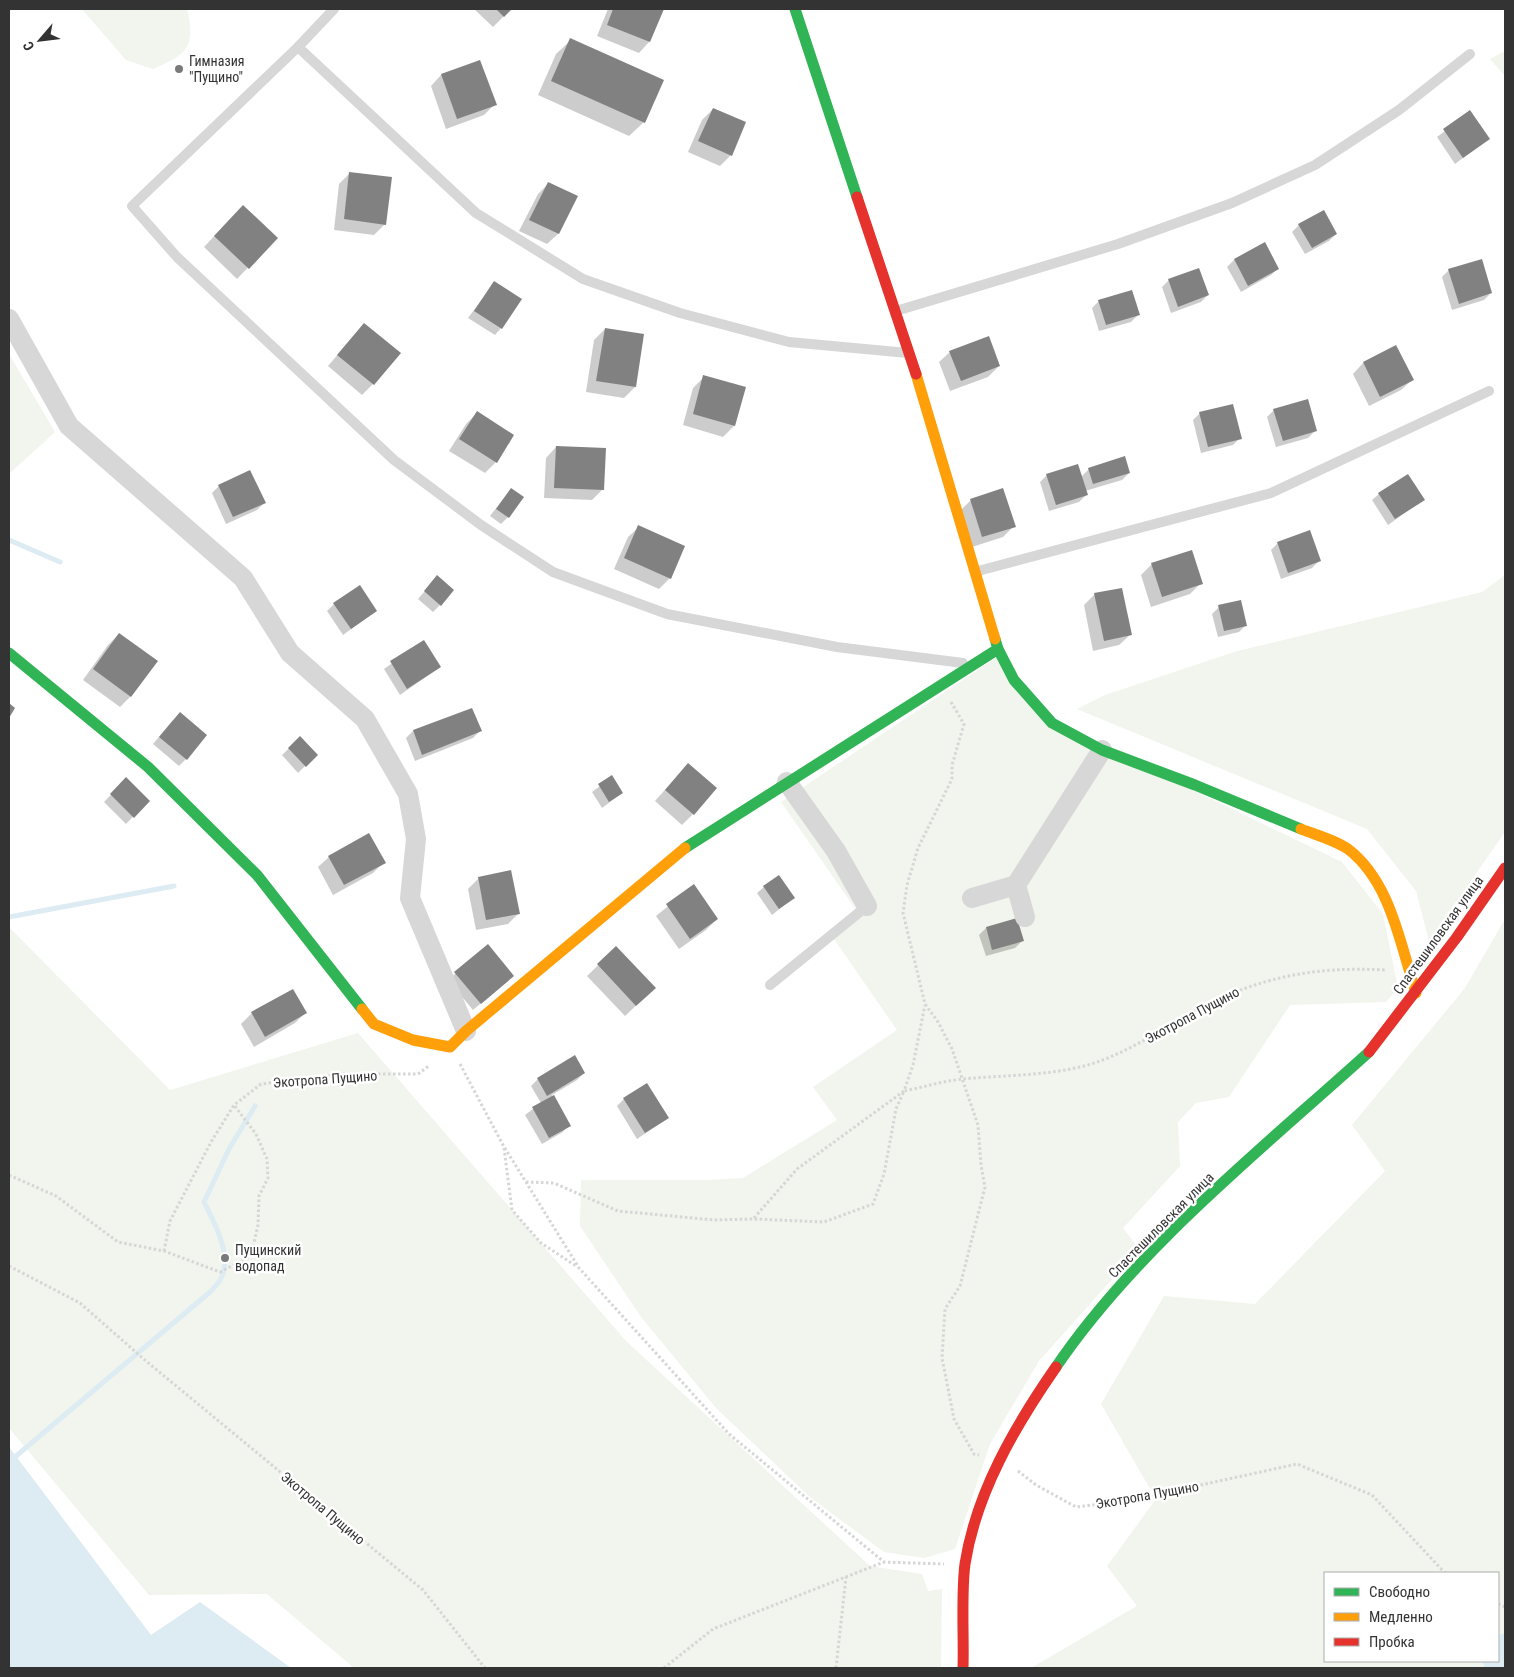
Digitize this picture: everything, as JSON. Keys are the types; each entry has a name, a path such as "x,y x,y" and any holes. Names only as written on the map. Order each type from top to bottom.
{"street":[{"path":"795,9 895,311 977,572 998,649 1014,680 1052,723 1102,750 1195,785 1346,848 1369,868 1384,894 1416,993"},
{"path":"9,318 69,426 243,578 290,653 365,718 408,794 416,839 410,898 466,1030"},
{"path":"9,653 148,766 257,875 374,1024 413,1040 450,1047 466,1030 680,851 971,664 998,649"},
{"path":"972,898 1016,885 1102,750"},
{"path":"786,782 836,852 867,906"},
{"name":"Спастешиловская улица","path":"962,1668 964,1565 980,1506 1001,1459 1031,1403 1068,1349 1124,1281 1205,1201 1373,1048 1416,993 1505,868"},
{"path":"1016,885 1025,917"}],"lane":[{"path":"334,9 298,48 132,206 177,257 394,460 481,525 553,572 667,614 837,647 971,664"},
{"path":"298,48 476,213 583,279 680,313 789,342 908,353"},
{"path":"895,311 1118,244 1232,203 1315,164 1400,110 1470,54"},
{"path":"977,572 1271,493 1489,391"},
{"path":"770,985 867,906"}],"path":[{"name":"Экотропа Пущино","path":"947,680 951,702 964,724 952,765 952,778 918,848 907,884 903,913 925,1004 938,1022 952,1049 964,1079 978,1125 981,1165 986,1188 960,1286 945,1309 942,1358 954,1419 974,1454 1001,1459 1036,1485 1076,1507 1132,1500 1297,1464 1372,1495 1444,1572"},
{"name":"Экотропа Пущино","path":"754,1218 797,1169 904,1091 964,1079 1014,1076 1086,1065 1124,1052 1190,1014 1249,985 1298,973 1363,968 1388,970"},
{"path":"526,1182 554,1183 618,1210 714,1220 754,1218 824,1222 873,1204 884,1174 896,1109 913,1065 925,1004"},
{"name":"Экотропа Пущино","path":"164,1251 170,1221 211,1142 234,1105 261,1084 344,1074 418,1074 450,1047"},
{"path":"450,1047 503,1145 579,1268 729,1434 884,1562"},
{"path":"9,1174 56,1196 118,1242 164,1251 220,1272 251,1256 258,1225 259,1196 268,1178 268,1159 256,1134 234,1105"},
{"path":"503,1145 512,1210 541,1243 579,1268"},
{"name":"Экотропа Пущино","path":"9,1266 80,1303 146,1361 423,1590 485,1668"},
{"path":"664,1668 713,1629 884,1562 964,1565"},
{"path":"836,1668 845,1578"}],"shaded area":[{"path":"82,9 187,9 190,22 189,41 186,48 174,59 153,69 126,60"},
{"path":"1505,51 1505,76 1490,59"},
{"path":"9,354 55,432 9,474"},
{"path":"1505,575 1505,832 1429,941 1416,891 1367,829 1077,709 1105,695 1234,652 1482,592"},
{"path":"1000,655 1052,722 1342,862 1383,914 1398,988 1386,1002 1290,1005 1229,1097 1196,1103 1178,1122 1180,1166 1123,1228 1139,1249 1039,1361 990,1444 955,1549 924,1558 884,1552 811,1498 716,1408 641,1317 580,1226 581,1180 708,1180 743,1178 837,1120 813,1087 897,1030 834,939 861,917 781,802"},
{"path":"1505,919 1505,1668 1031,1668 1137,1606 1107,1566 1156,1499 1101,1404 1164,1296 1255,1304 1385,1171 1352,1125 1465,988"},
{"path":"9,927 170,1090 358,1033 626,1341 870,1566 922,1574 928,1591 942,1589 941,1668 354,1668 267,1594 149,1595 9,1428"},
{"path":"9,1447 151,1635 200,1602 291,1668 9,1668"}],"building":[{"path":"496,9 512,9 504,17"},
{"path":"613,9 664,9 650,42 607,25"},
{"path":"570,38 664,80 645,123 551,81"},
{"path":"480,60 497,105 457,119 441,74"},
{"path":"713,108 746,122 732,156 698,141"},
{"path":"1470,110 1490,139 1463,158 1443,129"},
{"path":"349,172 392,177 386,225 344,219"},
{"path":"548,182 578,196 559,234 529,220"},
{"path":"243,205 278,238 249,269 214,236"},
{"path":"1324,210 1337,234 1312,248 1298,224"},
{"path":"1265,242 1279,269 1248,286 1234,259"},
{"path":"1482,259 1492,293 1459,304 1448,269"},
{"path":"1199,268 1209,295 1178,307 1168,279"},
{"path":"494,281 522,299 502,329 474,311"},
{"path":"1132,290 1140,315 1106,325 1098,300"},
{"path":"364,323 401,353 374,385 337,355"},
{"path":"605,328 644,334 636,387 596,381"},
{"path":"989,336 1000,366 961,381 949,351"},
{"path":"1396,345 1414,380 1380,397 1363,362"},
{"path":"703,375 746,387 735,426 693,414"},
{"path":"1308,399 1317,431 1283,441 1273,409"},
{"path":"1233,404 1242,439 1208,447 1199,412"},
{"path":"477,411 514,435 497,463 459,439"},
{"path":"556,446 606,448 604,490 554,488"},
{"path":"1125,456 1130,473 1093,484 1088,468"},
{"path":"1078,464 1088,495 1056,505 1046,474"},
{"path":"250,470 266,503 233,517 218,485"},
{"path":"1408,474 1425,500 1395,519 1378,493"},
{"path":"511,488 524,497 509,518 496,509"},
{"path":"1003,488 1016,527 982,537 970,499"},
{"path":"638,525 685,546 671,579 624,558"},
{"path":"1310,530 1321,561 1288,573 1277,542"},
{"path":"1192,550 1203,584 1162,597 1151,563"},
{"path":"437,575 454,590 441,606 424,591"},
{"path":"360,585 377,611 351,629 333,603"},
{"path":"1122,588 1132,635 1104,641 1094,593"},
{"path":"1241,600 1247,626 1224,631 1218,605"},
{"path":"119,633 158,661 131,697 93,669"},
{"path":"424,640 441,667 407,689 390,661"},
{"path":"9,703 15,708 9,718"},
{"path":"472,708 482,731 422,755 413,730"},
{"path":"180,712 207,735 187,760 159,737"},
{"path":"300,736 318,755 306,767 288,748"},
{"path":"688,763 717,788 694,815 665,790"},
{"path":"612,775 623,793 609,802 598,784"},
{"path":"126,777 150,801 134,818 110,794"},
{"path":"369,833 386,863 344,885 328,856"},
{"path":"511,870 520,914 486,920 478,877"},
{"path":"779,875 795,898 779,909 763,886"},
{"path":"694,884 718,919 690,939 666,904"},
{"path":"1017,918 1024,941 992,950 986,927"},
{"path":"488,944 514,976 481,1004 454,972"},
{"path":"616,946 656,988 636,1006 597,964"},
{"path":"293,989 307,1013 265,1037 251,1012"},
{"path":"575,1055 585,1073 547,1096 537,1078"},
{"path":"647,1083 669,1118 645,1133 623,1098"},
{"path":"554,1095 571,1126 549,1138 532,1107"}],"waterway":[{"path":"9,540 60,562"},
{"path":"9,917 174,886"},
{"path":"9,1462 210,1292 218,1283 224,1271 224,1251 204,1202 229,1149 255,1106"},
{"path":"1499,1658 1505,1649"}],"traffic: fast":[{"path":"795,9 857,197"},
{"path":"685,848 998,649 995,639"},
{"path":"998,649 1014,680 1052,723 1102,750 1195,785 1301,829"},
{"path":"9,653 148,767 257,875 362,1009"},
{"path":"1056,1367 1088,1324 1162,1241 1244,1163 1369,1052"}],"traffic: slow":[{"path":"916,374 995,639"},
{"path":"1301,829 1331,840 1348,849 1363,863 1375,879 1392,915 1416,993"},
{"path":"362,1009 374,1024 413,1040 450,1047 466,1031 685,848"}],"traffic: jam":[{"path":"857,197 916,374"},
{"path":"1369,1052 1457,937 1505,868"},
{"path":"963,1668 965,1564 978,1512 999,1461 1026,1413 1056,1367"}],"place":[{"name":"Гимназия \"Пущино\"","path":"179,69"},
{"name":"Пущинский водопад","path":"225,1258"}]}
